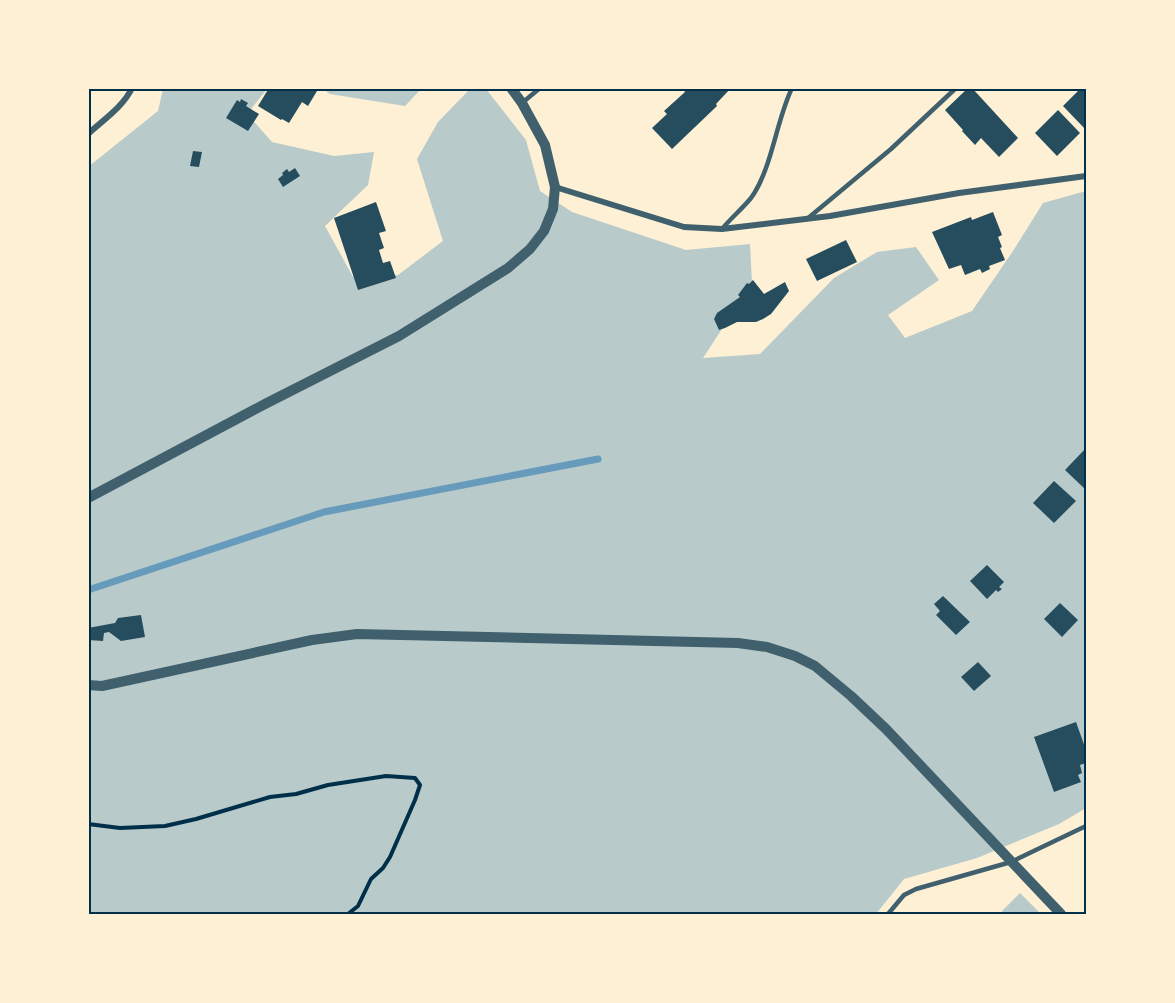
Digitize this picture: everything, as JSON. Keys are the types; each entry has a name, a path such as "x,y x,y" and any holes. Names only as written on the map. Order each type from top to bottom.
{"street":[{"path":"88,134 118,108 132,88"},
{"path":"88,498 399,336 508,268 530,249 544,231 553,209 555,187 545,145 512,88"},
{"path":"555,187 684,227 722,229 830,216 959,193 1086,176"},
{"path":"88,685 102,686 312,640 357,634 738,643 767,647 795,656 815,666 851,696 886,729 1061,915"}],"lane":[{"path":"522,103 540,88"},
{"path":"722,229 751,197 762,176 781,114 792,88"},
{"path":"807,219 891,149 956,88"},
{"path":"888,915 904,895 916,889 1011,862 1086,826"}],"path":[{"path":"88,824 120,828 165,826 270,797 296,794 328,785 386,776 415,778 420,785 390,857 371,879 358,906 348,915"}],"shaded area":[{"path":"163,89 267,89 247,114 272,142 334,156 374,152 368,185 325,226 353,277 398,275 443,241 417,159 438,122 470,89 486,89 526,140 540,191 572,212 686,250 750,244 752,283 703,358 760,354 834,278 877,252 916,247 939,280 888,315 905,338 972,311 1043,203 1086,191 1086,808 1059,824 977,858 904,879 876,914 89,914 88,167 158,111"},
{"path":"323,89 421,89 405,106 330,94"},
{"path":"1020,893 1041,914 1004,914 1002,911"}],"building":[{"path":"269,88 313,88 317,91 308,106 302,102 289,123 258,106"},
{"path":"683,88 731,88 716,104 717,106 672,149 652,128 667,114 664,111 685,92"},
{"path":"968,88 972,88 1018,138 999,157 981,138 975,145 945,110"},
{"path":"1081,88 1086,88 1086,130 1063,106"},
{"path":"241,99 248,103 246,106 259,114 248,131 226,118 237,100 240,102"},
{"path":"1058,110 1080,133 1057,156 1035,133"},
{"path":"193,151 202,152 199,167 190,166"},
{"path":"295,168 300,176 283,187 278,179 287,169 289,172"},
{"path":"376,202 386,231 379,233 384,248 379,250 383,263 390,261 396,278 358,290 334,218"},
{"path":"993,212 1002,235 998,237 1005,260 989,266 990,269 982,273 980,269 965,275 961,265 949,269 932,232 971,217 972,220"},
{"path":"846,240 857,262 817,281 806,259"},
{"path":"753,280 764,294 785,282 789,291 771,314 763,319 756,322 737,322 719,330 714,319 717,313 740,297 738,295 747,283"},
{"path":"1086,448 1086,490 1065,470"},
{"path":"1054,481 1076,501 1054,523 1033,503"},
{"path":"987,565 1004,582 999,587 1002,589 998,592 996,590 987,599 970,581"},
{"path":"943,596 970,622 956,635 936,615 940,611 934,604"},
{"path":"1060,603 1078,620 1062,637 1044,619"},
{"path":"141,615 145,637 121,641 109,632 104,633 103,641 88,640 88,628 115,623 118,618"},
{"path":"978,662 991,676 974,691 961,677"},
{"path":"1076,722 1086,750 1086,763 1080,765 1082,773 1078,775 1081,782 1054,792 1034,737"}],"waterway":[{"path":"88,590 324,512 598,459"}]}
